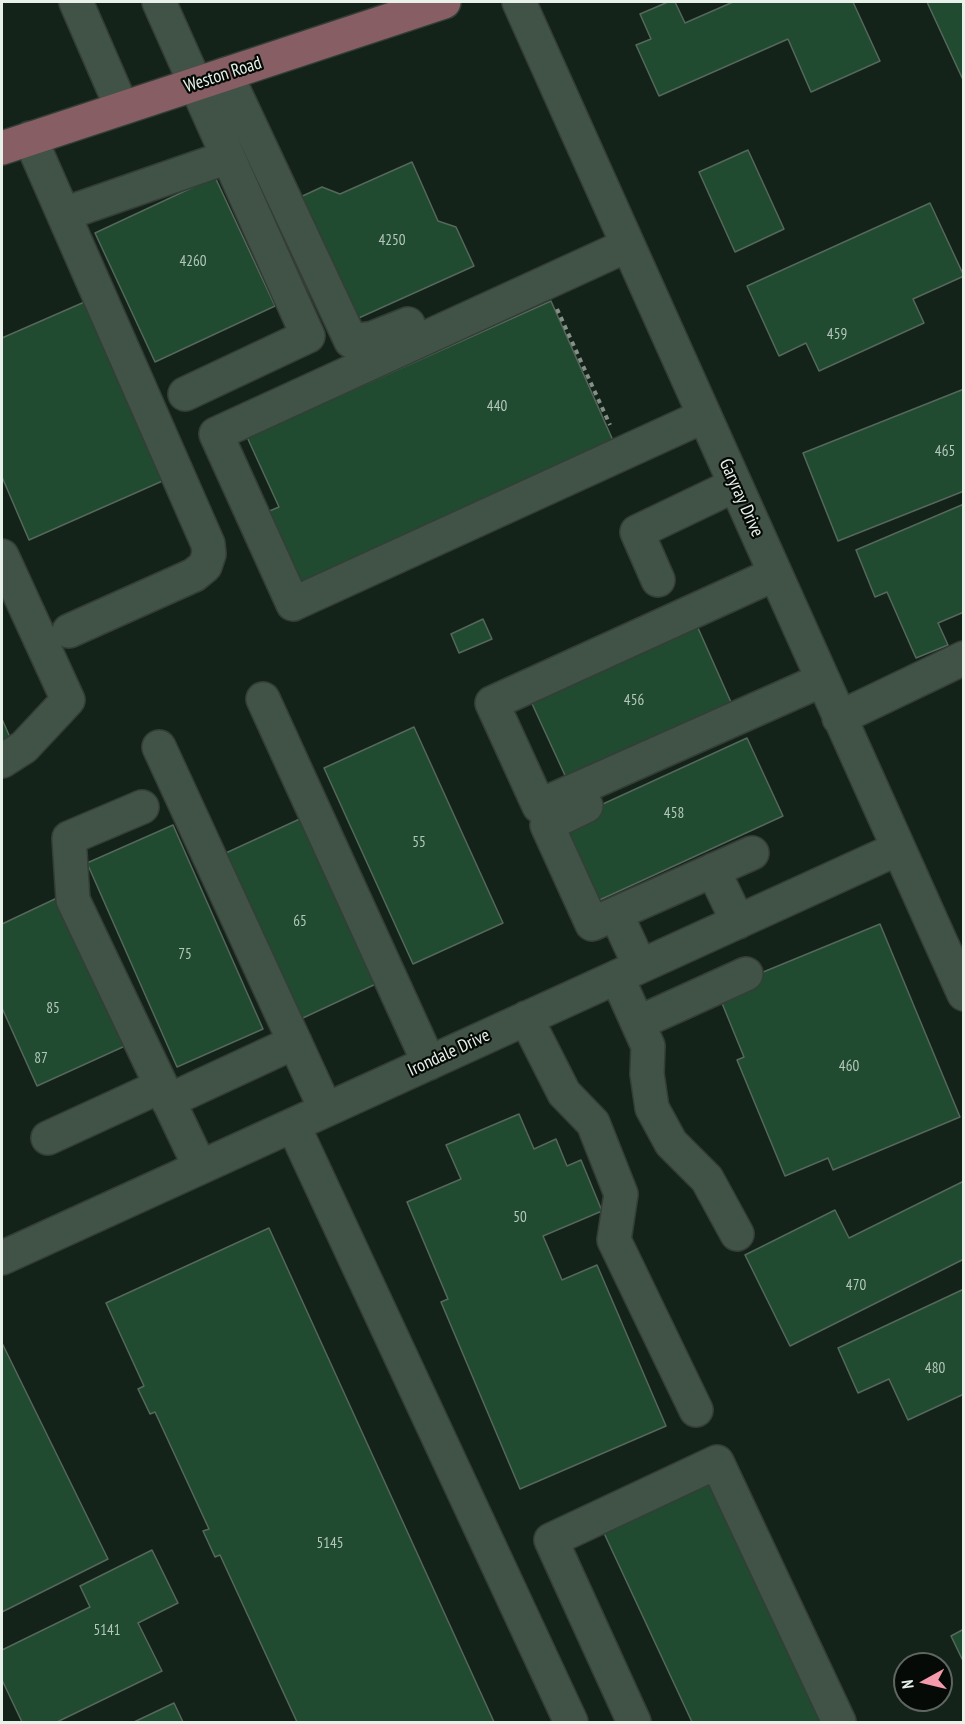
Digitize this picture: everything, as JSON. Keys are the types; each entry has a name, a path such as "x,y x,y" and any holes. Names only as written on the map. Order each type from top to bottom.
{"main road":[{"name":"Weston Road","path":"16,143 444,2"}],"street":[{"path":"76,2 122,108"},
{"path":"159,2 308,336 185,394"},
{"name":"Garyray Drive","path":"519,2 963,994"},
{"path":"226,74 351,341 366,340 386,334 624,237"},
{"path":"16,143 63,214 208,544 209,554 205,566 194,575 69,631"},
{"path":"63,214 228,157"},
{"path":"624,237 545,283 216,435 293,604 704,416"},
{"path":"658,580 637,532 735,485"},
{"path":"2,556 68,700 24,747 2,761"},
{"path":"775,574 492,703 538,806 822,680"},
{"path":"839,718 963,658"},
{"path":"263,699 429,1063"},
{"path":"159,747 326,1110"},
{"path":"707,751 547,825 592,924 752,853"},
{"path":"142,807 69,838 73,900 200,1167"},
{"name":"Irondale Drive","path":"2,1258 897,849"},
{"path":"713,870 738,922"},
{"path":"616,914 638,1023 648,1046 647,1074 652,1108 671,1143 707,1179 737,1234"},
{"path":"638,1023 746,974"},
{"path":"526,1018 564,1093 593,1123 621,1194 614,1240 696,1410"},
{"path":"48,1138 295,1042"},
{"path":"293,1125 571,1722"},
{"path":"634,1722 551,1540 717,1462 838,1722"}],"path":[{"path":"545,283 623,453"}],"building":[{"path":"668,2 675,2 685,23 733,2 853,2 880,61 811,92 788,39 659,96 636,45 651,39 640,14"},
{"path":"927,2 964,2 964,82"},
{"path":"748,150 784,229 735,252 699,172"},
{"path":"412,162 438,221 456,227 474,266 352,321 296,199 322,187 340,194"},
{"path":"215,177 275,306 155,362 95,233"},
{"path":"930,203 964,276 913,299 924,323 819,371 806,343 779,356 747,286"},
{"path":"89,300 167,479 29,540 2,477 2,338"},
{"path":"551,301 615,445 294,590 260,515 279,507 247,437"},
{"path":"964,389 964,491 838,541 803,453"},
{"path":"964,504 964,612 938,623 948,645 916,658 887,592 875,597 856,550"},
{"path":"483,619 492,639 459,653 451,634"},
{"path":"694,619 734,709 569,784 528,695"},
{"path":"2,719 12,742 2,747"},
{"path":"414,727 503,923 413,964 324,768"},
{"path":"747,738 783,816 593,903 557,825"},
{"path":"304,817 380,982 290,1024 215,858"},
{"path":"173,825 263,1029 177,1067 87,863"},
{"path":"57,898 125,1046 37,1086 2,1008 2,924"},
{"path":"880,924 960,1117 833,1170 828,1158 785,1176 737,1060 744,1057 717,991"},
{"path":"519,1114 534,1149 556,1139 567,1166 581,1160 602,1211 543,1236 562,1280 597,1265 666,1426 520,1489 441,1302 448,1299 407,1202 461,1179 446,1145"},
{"path":"964,1181 964,1259 790,1346 745,1255 835,1210 849,1238"},
{"path":"269,1228 494,1722 297,1722 220,1555 215,1557 203,1531 209,1529 155,1412 150,1414 138,1389 144,1386 106,1303"},
{"path":"964,1289 964,1394 908,1420 889,1379 858,1393 838,1348"},
{"path":"2,1343 108,1559 2,1612"},
{"path":"714,1479 828,1722 692,1722 603,1531"},
{"path":"152,1550 178,1603 138,1623 162,1671 57,1722 22,1722 2,1680 2,1650 90,1607 80,1586"},
{"path":"964,1629 964,1663 951,1636"},
{"path":"174,1703 183,1722 134,1722"}]}
